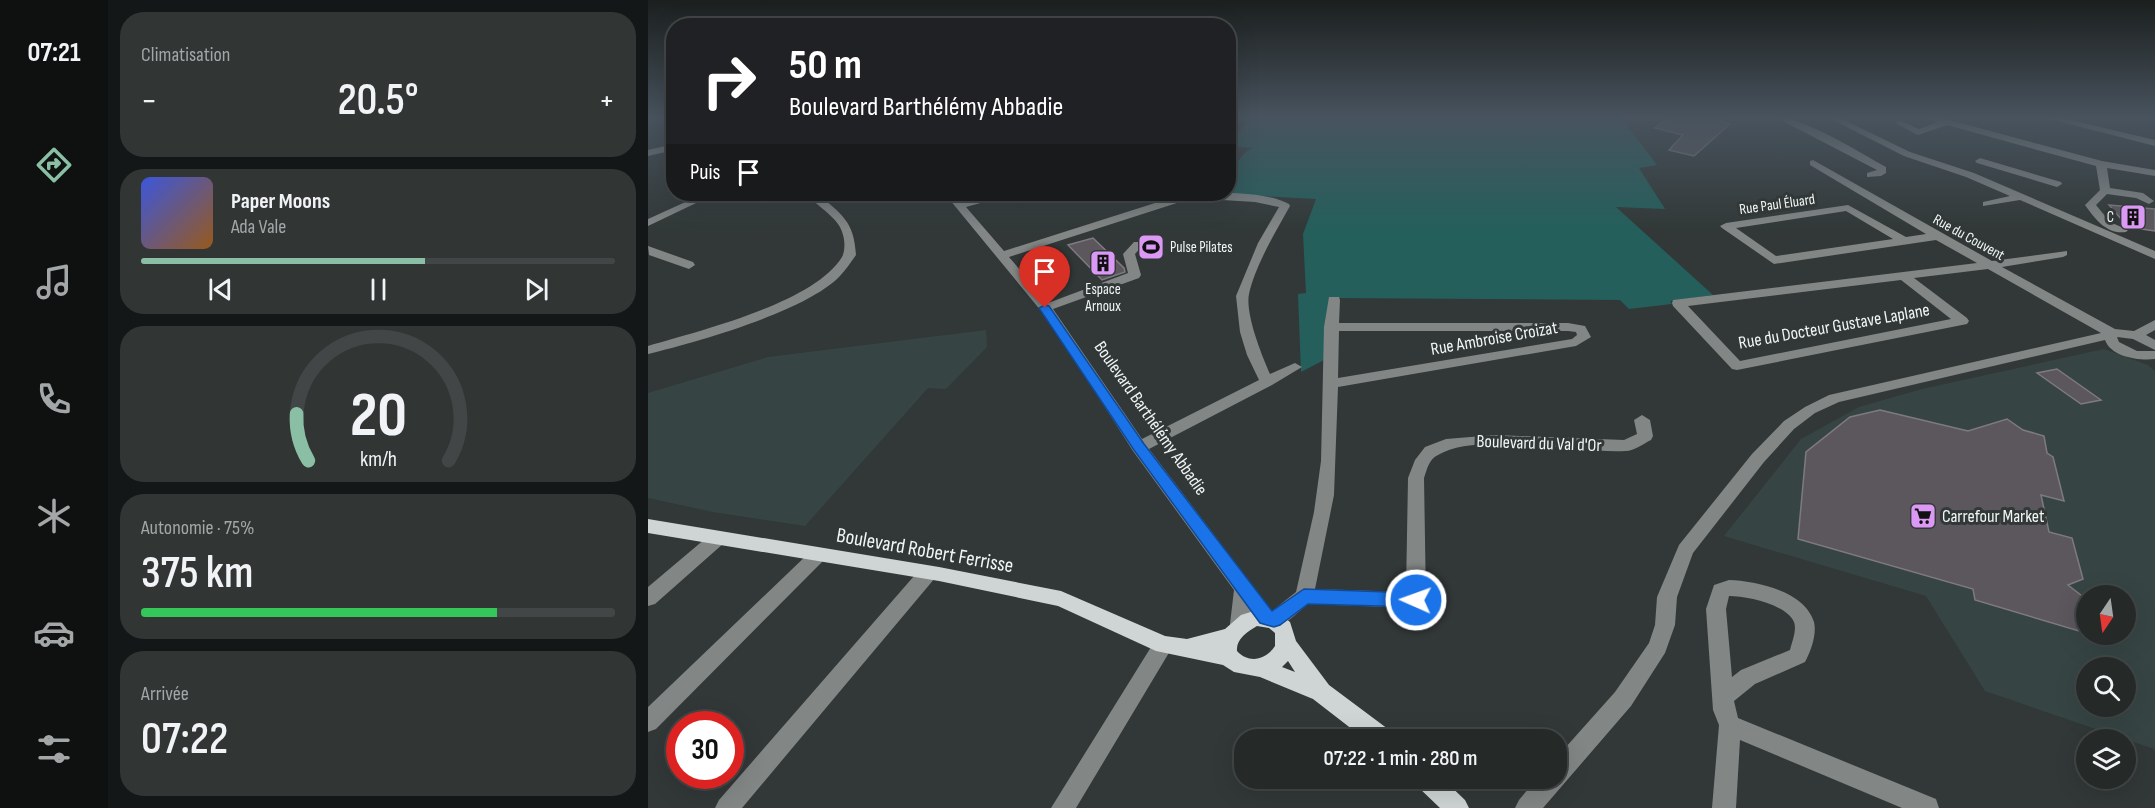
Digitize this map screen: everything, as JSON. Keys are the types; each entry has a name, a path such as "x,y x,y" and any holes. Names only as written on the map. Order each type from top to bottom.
{"main road":[{"name":"Boulevard Robert Ferrisse","path":"648,526 928,573 1061,599 1163,645 1185,647 1231,658"},
{"path":"1321,692 1287,644 1285,630 1270,619 1257,618 1235,630 1228,651 1231,658 1243,667 1261,668 1321,692 1370,729"},
{"name":"Boulevard Robert Ferrisse","path":"1185,647 1235,630"},
{"path":"1261,668 1278,659 1287,644"},
{"path":"1437,789 1457,808"}],"street":[{"path":"1855,155 1882,169 1881,173 1871,175"},
{"path":"1909,155 1970,175 2155,255"},
{"path":"1987,155 1980,161 2057,184"},
{"path":"2047,155 2155,173"},
{"name":"Rue du Couvent","path":"1813,163 2113,339"},
{"path":"2101,164 2105,191"},
{"path":"2149,201 2139,195 2105,191 2090,205 2106,224 2155,244"},
{"path":"1987,204 2020,197"},
{"path":"1236,198 1266,199 1284,203 1284,209 1264,243 1242,296 1247,332 1254,355 1267,382"},
{"path":"648,223 695,201"},
{"path":"648,350 767,313 815,290 840,271 852,250 850,235 820,201"},
{"name":"Boulevard Barthélémy Abbadie","path":"956,201 1045,308 1139,447 1270,619"},
{"path":"960,205 975,201"},
{"path":"1003,255 1159,201"},
{"name":"Rue Paul Éluard","path":"1904,241 1848,208 1726,226 1774,260 1904,241 1938,236"},
{"path":"1045,308 1135,275 1129,254 1138,244"},
{"path":"651,251 689,265"},
{"name":"Rue du Docteur Gustave Laplane","path":"1904,276 1962,321 1737,366 1678,303 1990,265 2063,253"},
{"path":"1270,619 1304,596 1318,542 1329,464 1334,300"},
{"path":"1567,763 1623,699 1658,647 1665,625 1667,597 1685,550 1758,458 1789,425 1810,410 1834,398 2086,341 2136,335 2155,324"},
{"name":"Rue Ambroise Croizat","path":"1330,384 1576,342 1584,337 1580,329 1568,327 1332,327"},
{"path":"2136,335 2153,350"},
{"path":"2113,339 2153,350"},
{"path":"1139,447 1295,367"},
{"name":"Boulevard du Val d'Or","path":"1304,596 1416,600 1416,478 1422,461 1432,450 1454,442 1487,439 1627,447 1646,436 1642,420"},
{"path":"648,598 718,538"},
{"path":"648,722 817,556"},
{"path":"727,808 928,573"},
{"path":"1235,630 1244,586"},
{"path":"1723,697 1748,677 1798,656 1804,634 1804,620 1794,608 1761,593 1727,587 1721,590 1716,609 1724,711 1730,725 1724,808"},
{"path":"1063,808 1163,645"},
{"path":"1730,725 1928,807"},
{"path":"1527,808 1543,789"}],"shaded area":[{"path":"1243,155 1649,155 1657,165 1639,168 1665,209 1616,207 1713,295 1670,301 1672,304 1629,309 1620,300 1330,298 1326,359 1301,372 1298,294 1306,293 1303,234 1316,199 1236,195 1236,166"},
{"path":"986,330 987,347 946,389 928,388 805,526 713,512 648,498 648,393 768,357"},
{"path":"2104,349 2148,365 2155,371 2155,751 2136,743 2136,729 2096,729 1985,691 1926,596 1724,536 1801,439 1859,407 1922,389"}],"building":[{"name":"C","path":"2109,205 2155,209 2155,231 2128,227"},
{"name":"Espace Arnoux","path":"1093,238 1124,268 1125,272 1102,280 1068,245"},
{"path":"2057,369 2101,400 2081,404 2037,373"},
{"name":"Carrefour Market","path":"1880,410 1968,431 2007,419 2023,430 2044,436 2047,453 2053,457 2064,501 2041,495 2049,532 2072,538 2083,579 2068,585 2076,591 2076,630 1975,600 1973,589 1798,539 1806,452 1850,417"}],"place":[{"name":"C","path":"2133,217"},
{"name":"Pulse Pilates","path":"1151,247"},
{"name":"Espace Arnoux","path":"1103,263"},
{"name":"Carrefour Market","path":"1923,516"}],"route":[{"path":"1045,308 1056,321 1139,447 1266,618 1274,620 1304,596 1416,600"}]}
